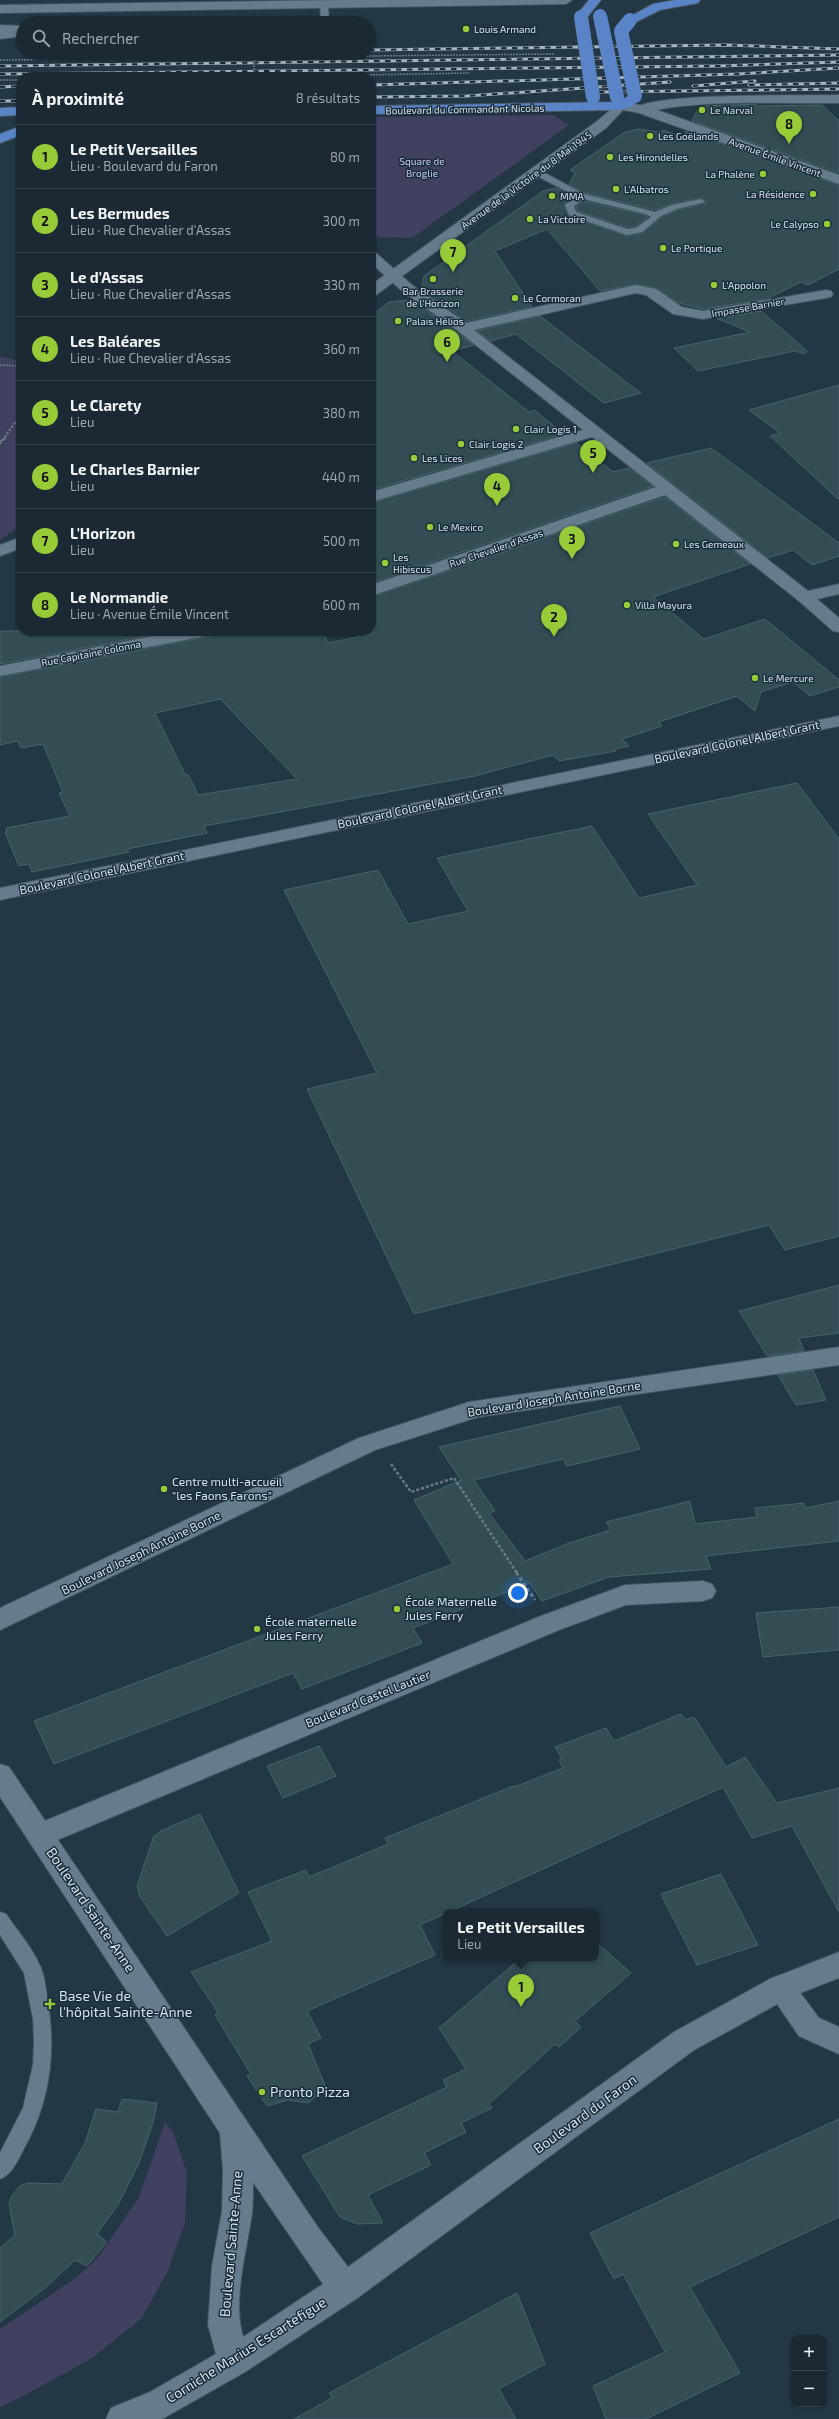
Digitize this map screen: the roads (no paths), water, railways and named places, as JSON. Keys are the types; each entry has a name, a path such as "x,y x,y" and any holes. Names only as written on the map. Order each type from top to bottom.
{"main road":[{"path":"593,4 600,16 618,101 629,103 635,96 621,31 630,20 646,10 694,0"},
{"name":"Boulevard du Commandant Nicolas","path":"560,108 590,101 593,97 581,17 593,4"},
{"name":"Boulevard du Commandant Nicolas","path":"376,110 560,108 618,101"},
{"path":"0,112 16,111"},
{"path":"0,140 16,132"}],"street":[{"path":"0,9 224,3 303,4 322,2 566,0"},
{"path":"0,28 16,29"},
{"path":"0,35 16,34"},
{"path":"641,109 655,104 687,100 839,99"},
{"name":"Avenue Émile Vincent","path":"618,101 839,180"},
{"name":"Avenue de la Victoire du 8 Mai 1945","path":"376,289 613,115 618,101"},
{"path":"376,260 394,276 595,431 666,489 805,597 839,627"},
{"name":"Impasse Barnier","path":"463,328 636,289 651,292 678,311 703,315 826,294"},
{"path":"376,496 595,431"},
{"name":"Rue Chevalier d'Assas","path":"376,589 666,489"},
{"path":"805,597 839,589"},
{"name":"Rue Capitaine Colonna","path":"0,671 179,636"},
{"name":"Boulevard Colonel Albert Grant","path":"0,894 839,721"},
{"name":"Boulevard Joseph Antoine Borne","path":"0,1620 375,1442 477,1408 839,1356"},
{"name":"Boulevard Castel Lautier","path":"40,1835 550,1623 625,1596 703,1591"},
{"name":"Boulevard Sainte-Anne","path":"0,1774 306,2236 345,2288"},
{"name":"Boulevard du Faron","path":"345,2288 684,2041 780,1988 839,1965"},
{"path":"780,1988 809,2027 839,2041"},
{"name":"Boulevard Sainte-Anne","path":"234,2126 238,2170 237,2211 227,2266 224,2325 234,2361"},
{"name":"Corniche Marius Escartefigue","path":"122,2419 160,2412 345,2288"}],"lane":[{"path":"322,2 324,16"},
{"path":"0,28 16,27"},
{"path":"536,172 573,190 581,196 656,215 674,207 701,202"},
{"path":"581,196 569,205 572,213 579,217 627,232 639,230 657,217 656,215"},
{"path":"0,1920 31,1966 44,2035 43,2065 38,2091 21,2135 0,2170"}],"railway":[{"path":"376,50 726,45 839,49"},
{"path":"0,66 839,55"},
{"path":"180,72 718,66 839,62"},
{"path":"376,85 738,74 839,68"},
{"path":"0,74 16,74"},
{"path":"693,86 755,81"},
{"path":"376,97 467,96 670,82"},
{"path":"749,85 839,83"},
{"path":"0,87 16,86"},
{"path":"599,92 839,89"},
{"path":"0,101 16,101"}],"place":[{"name":"Louis Armand","path":"466,29"},
{"name":"Le Narval","path":"702,110"},
{"name":"Les Goëlands","path":"650,136"},
{"name":"Le Normandie","path":"789,144"},
{"name":"Les Hirondelles","path":"610,157"},
{"name":"La Phalène","path":"763,174"},
{"name":"L'Albatros","path":"616,189"},
{"name":"La Résidence","path":"813,194"},
{"name":"MMA","path":"552,196"},
{"name":"La Victoire","path":"530,219"},
{"name":"Le Calypso","path":"827,224"},
{"name":"Le Portique","path":"663,248"},
{"name":"L'Horizon","path":"453,272"},
{"name":"Bar Brasserie de l'Horizon","path":"433,279"},
{"name":"L'Appolon","path":"714,285"},
{"name":"Le Cormoran","path":"515,298"},
{"name":"Palais Hélios","path":"398,321"},
{"name":"Le Charles Barnier","path":"447,362"},
{"name":"Clair Logis 1","path":"516,429"},
{"name":"Clair Logis 2","path":"461,444"},
{"name":"Les Lices","path":"414,458"},
{"name":"Le Clarety","path":"593,473"},
{"name":"Les Baléares","path":"497,506"},
{"name":"Le Mexico","path":"430,527"},
{"name":"Les Gemeaux","path":"676,544"},
{"name":"Le d'Assas","path":"572,559"},
{"name":"Les Hibiscus","path":"385,563"},
{"name":"Villa Mayura","path":"627,605"},
{"name":"Les Bermudes","path":"554,637"},
{"name":"Le Mercure","path":"755,678"},
{"name":"Centre multi-accueil \"les Faons Farons\"","path":"164,1489"},
{"name":"École Maternelle Jules Ferry","path":"397,1609"},
{"name":"École maternelle Jules Ferry","path":"257,1629"},
{"name":"Base Vie de l'hôpital Sainte-Anne","path":"50,2004"},
{"name":"Le Petit Versailles","path":"521,2007"},
{"name":"Pronto Pizza","path":"262,2092"}],"park label":[{"name":"Square de Broglie","path":"422,166"}]}
